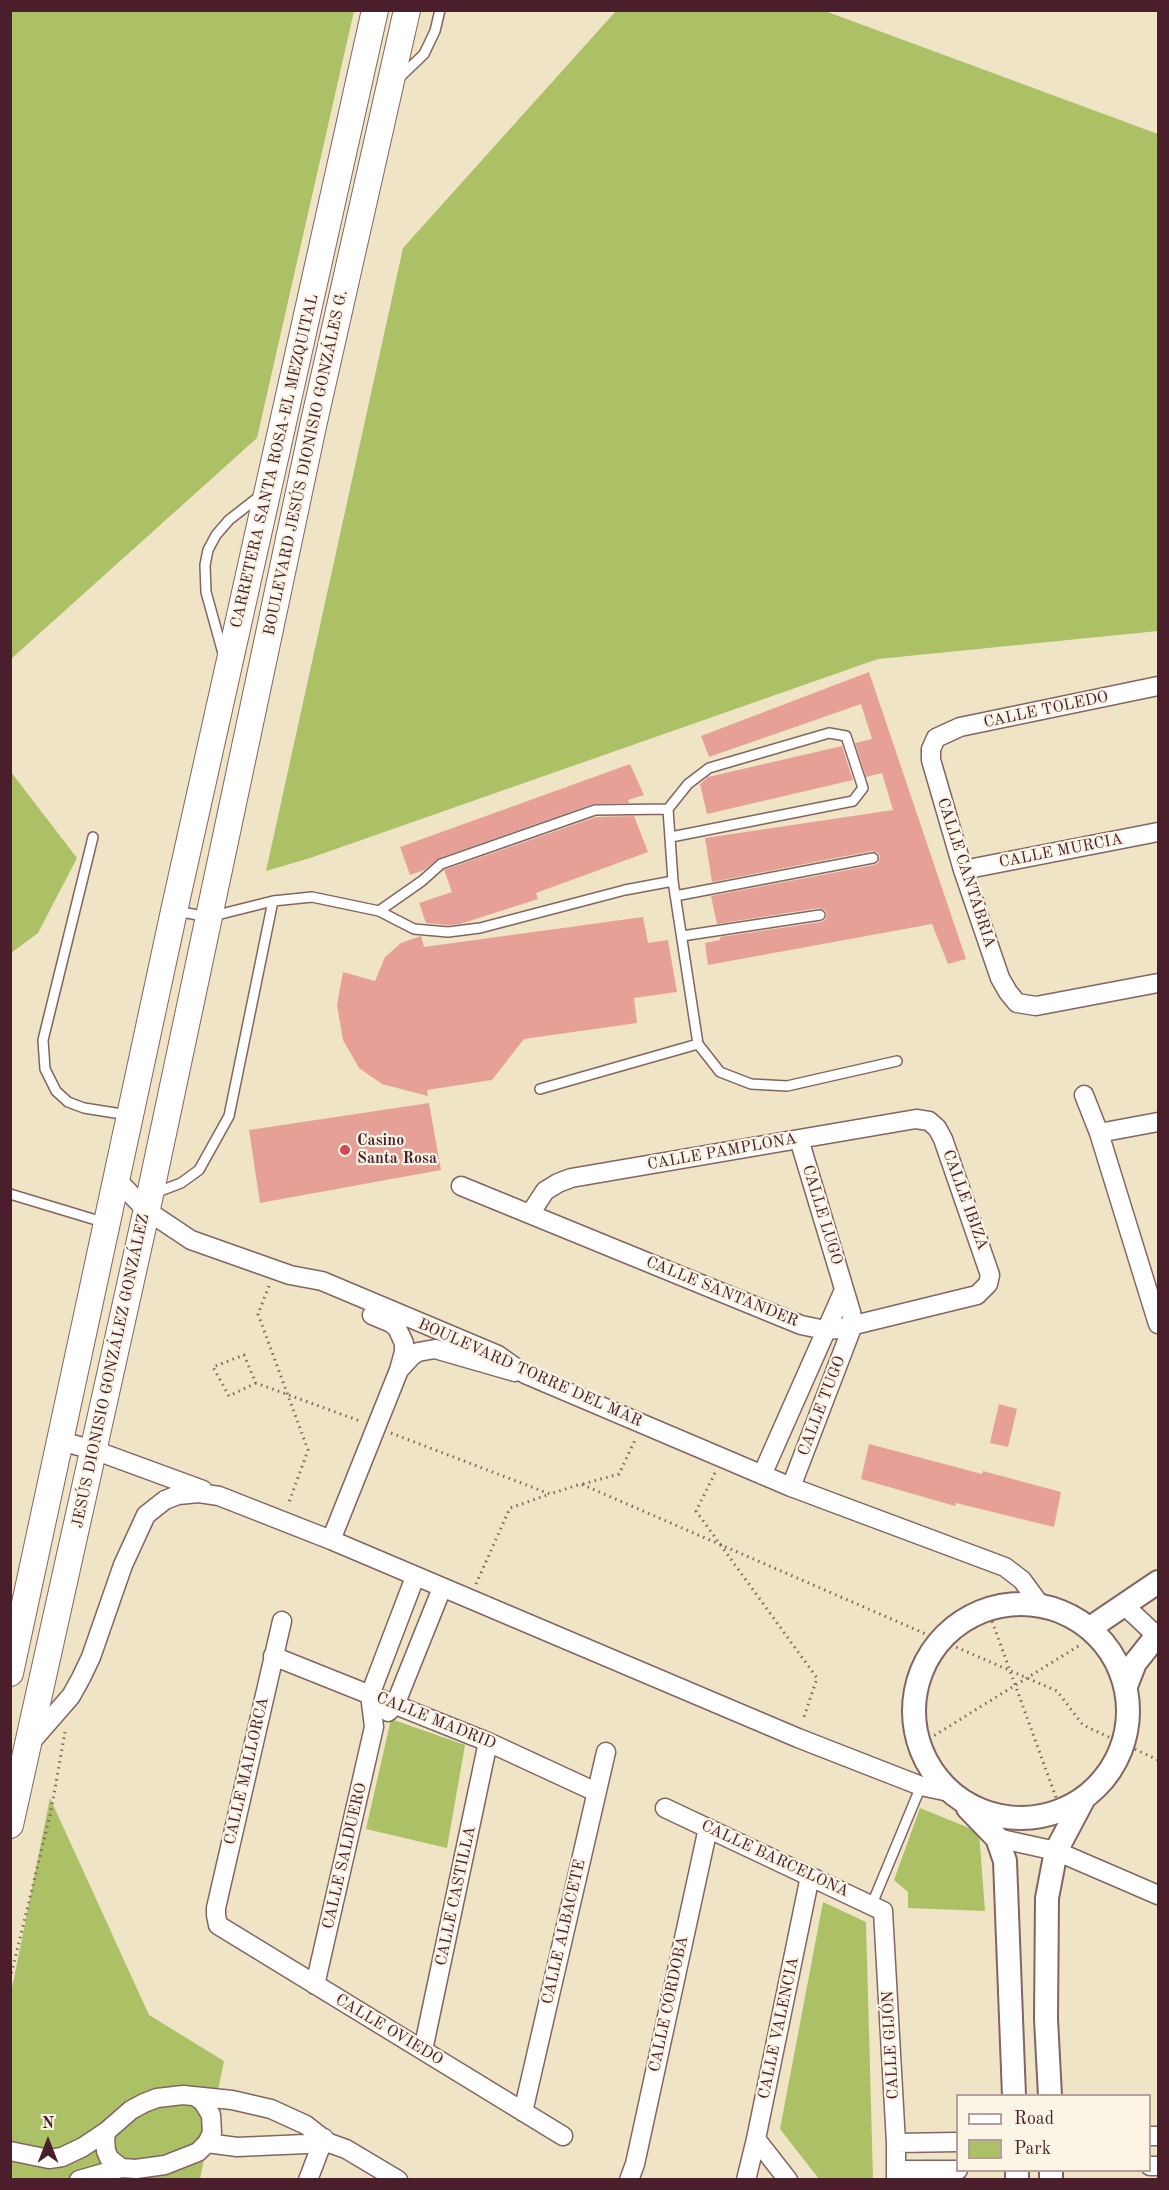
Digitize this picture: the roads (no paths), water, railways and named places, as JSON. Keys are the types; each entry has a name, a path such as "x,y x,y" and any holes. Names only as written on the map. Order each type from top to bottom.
{"main road":[{"name":"CARRETERA SANTA ROSA-EL MEZQUITAL","path":"174,911 375,10"},
{"name":"BOULEVARD JESÚS DIONISIO GONZÁLES G.","path":"209,917 313,426 407,10"},
{"name":"JESÚS DIONISIO GONZÁLEZ GONZÁLEZ","path":"10,1673 174,911"},
{"name":"JESÚS DIONISIO GONZÁLEZ GONZÁLEZ","path":"10,1825 209,917"}],"street":[{"name":"CALLE TOLEDO","path":"936,738 960,727 1158,686"},
{"name":"CALLE CANTABRIA","path":"936,738 931,749 931,760 963,870 1000,978 1017,1003 1036,1006 1158,983"},
{"name":"CALLE MURCIA","path":"963,870 1158,832"},
{"path":"1084,1095 1099,1133 1158,1324"},
{"name":"CALLE PAMPLONA","path":"530,1214 545,1191 558,1182 572,1178 904,1120 928,1121"},
{"name":"CALLE IBIZA","path":"928,1121 937,1128 943,1139 987,1264 990,1275 988,1284"},
{"path":"1099,1133 1158,1122"},
{"name":"CALLE LUGO","path":"799,1139 853,1325"},
{"name":"BOULEVARD TORRE DEL MAR","path":"117,1182 148,1203 191,1240 282,1273 322,1281 498,1355 525,1374 762,1475 1005,1567 1022,1580 1041,1606"},
{"name":"CALLE SANTANDER","path":"461,1186 801,1325 825,1330 977,1295 988,1284"},
{"path":"282,1273 317,1293 391,1323 397,1328 404,1343 399,1370 331,1540"},
{"path":"825,1330 844,1290"},
{"name":"CALLE TUGO","path":"791,1487 853,1325"},
{"name":"CALLE TUGO","path":"762,1475 825,1330"},
{"path":"399,1370 418,1352 435,1348 525,1374"},
{"path":"797,1395 822,1405"},
{"path":"60,1441 94,1450 331,1540 798,1738 956,1798 992,1815 1024,1819 1055,1814 1083,1800 1106,1778 1122,1750 1129,1718 1126,1686 1118,1664 1106,1645 1093,1632 1067,1614 1041,1606 1010,1604 980,1612 953,1628 932,1650 918,1678 912,1709 919,1746 928,1768 956,1798 997,1838 1005,1861 1014,2094"},
{"path":"29,1745 71,1696 81,1678 91,1658 123,1565 146,1515 165,1500 178,1495 199,1493 219,1496"},
{"name":"CALLE SALDUERO","path":"315,1985 374,1727 370,1695 415,1577"},
{"path":"1093,1632 1158,1582"},
{"path":"374,1727 395,1705 442,1588"},
{"path":"1125,1606 1158,1636 1135,1663 1126,1686"},
{"name":"CALLE MALLORCA","path":"217,1922 216,1908 282,1621"},
{"name":"CALLE MADRID","path":"273,1656 488,1742 596,1792"},
{"name":"CALLE CASTILLA","path":"423,2050 488,1742"},
{"name":"CALLE ALBACETE","path":"523,2112 606,1752"},
{"path":"1050,2094 1046,2019 1046,1910 1049,1878 1056,1851 1083,1800"},
{"name":"CALLE BARCELONA","path":"665,1808 878,1908"},
{"name":"CALLE CÓRDOBA","path":"632,2172 708,1828"},
{"path":"997,1838 1056,1851 1158,1894"},
{"name":"CALLE VALENCIA","path":"746,2180 810,1876"},
{"name":"CALLE GIJÓN","path":"878,1908 896,2143 896,2175"},
{"name":"CALLE OVIEDO","path":"217,1922 221,1927 563,2136"},
{"path":"10,2151 49,2158 62,2157 83,2147 107,2131 118,2119 144,2103 170,2096 196,2097 232,2100 271,2109 306,2125 325,2142 346,2150 398,2180"},
{"path":"79,2180 121,2168 136,2169 165,2165 198,2152 207,2143 212,2133 211,2115 196,2097"},
{"path":"107,2131 106,2151 109,2158 121,2168"},
{"path":"756,2139 788,2180"},
{"path":"207,2143 237,2147 325,2142"},
{"path":"308,2180 325,2142"},
{"path":"896,2143 956,2142"},
{"path":"896,2175 956,2170"},
{"path":"632,2172 646,2180"}],"lane":[{"path":"389,86 424,54 431,42 440,10"},
{"path":"228,671 206,592 205,565 208,550 216,535 229,520 268,490"},
{"path":"671,837 853,801 863,788 846,736 829,733 709,768 688,784 668,809 675,896 698,1044 720,1072 751,1084 787,1086 897,1061"},
{"path":"379,911 422,881 441,864 452,860 595,810 668,809"},
{"path":"93,837 43,1040 45,1069 56,1091 68,1102 84,1108 130,1115"},
{"path":"675,896 873,858"},
{"path":"174,911 209,917 273,901 312,897 379,911 414,929 462,931 673,880"},
{"path":"148,1203 199,1170 229,1116 273,901"},
{"path":"682,936 820,915"},
{"path":"540,1089 698,1044"},
{"path":"10,1194 107,1224"},
{"path":"878,1908 921,1786"}],"place":[{"name":"Casino Santa Rosa","path":"345,1150"}]}
